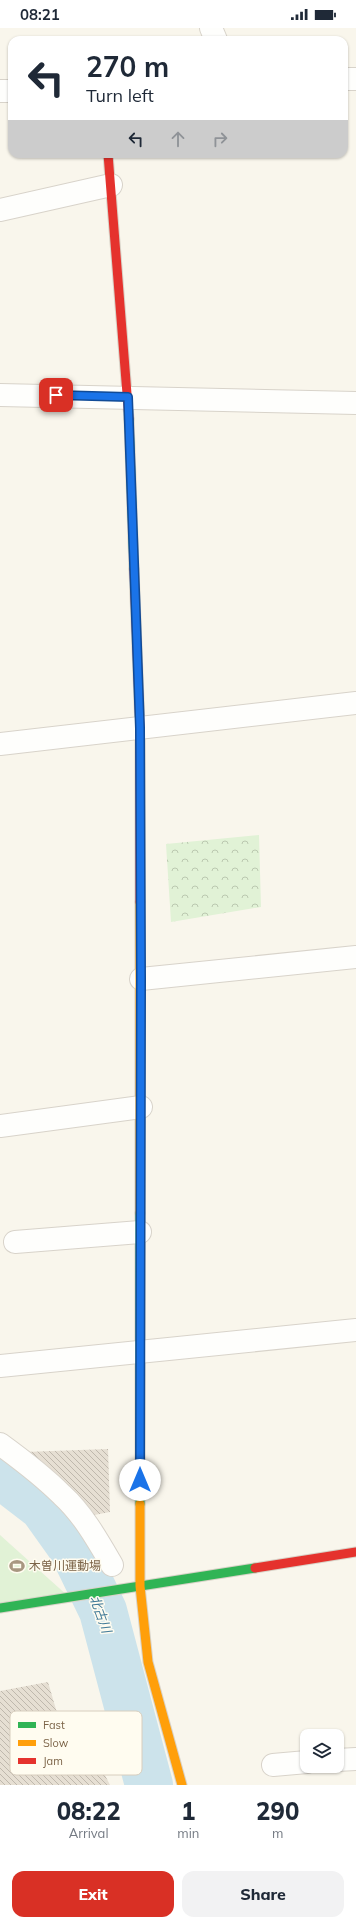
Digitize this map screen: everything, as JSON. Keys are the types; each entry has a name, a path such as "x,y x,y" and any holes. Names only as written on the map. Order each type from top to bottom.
{"street":[{"path":"108,158 128,397 140,728 141,1107 138,1586 148,1662 182,1785"},
{"path":"0,210 111,185"},
{"path":"0,394 356,403"},
{"path":"0,744 356,703"},
{"path":"141,979 356,957"},
{"path":"0,1126 141,1107"},
{"path":"15,1242 140,1232"},
{"path":"0,1366 356,1330"},
{"path":"0,1444 26,1462 64,1496 95,1536 112,1565"},
{"path":"0,1608 356,1552"},
{"path":"344,1760 356,1759"},
{"path":"273,1765 300,1763"}],"green space":[{"path":"259,835 261,907 171,922 166,844"},
{"name":"木曽川運動場","path":"0,1535 69,1597 0,1608"}],"building":[{"path":"108,1449 110,1512 89,1516 24,1452"},
{"path":"48,1682 56,1711 10,1711 10,1775 105,1775 110,1785 0,1785 0,1691"}],"waterway":[{"name":"北古川","path":"0,1474 43,1507 73,1549 103,1611 129,1711"},
{"name":"北古川","path":"142,1759 149,1785"}],"traffic: fast":[{"path":"129,419 134,569"},
{"path":"140,1213 140,1504"},
{"path":"0,1608 255,1568"}],"traffic: slow":[{"path":"140,902 140,1213"},
{"path":"140,1504 140,1586 148,1662 182,1785"}],"traffic: jam":[{"path":"108,158 129,419"},
{"path":"134,569 140,728 140,902"},
{"path":"255,1568 356,1552"}],"place":[{"name":"木曽川運動場","path":"17,1566"}],"route":[{"path":"56,395 128,397 140,728 140,1480"}]}
